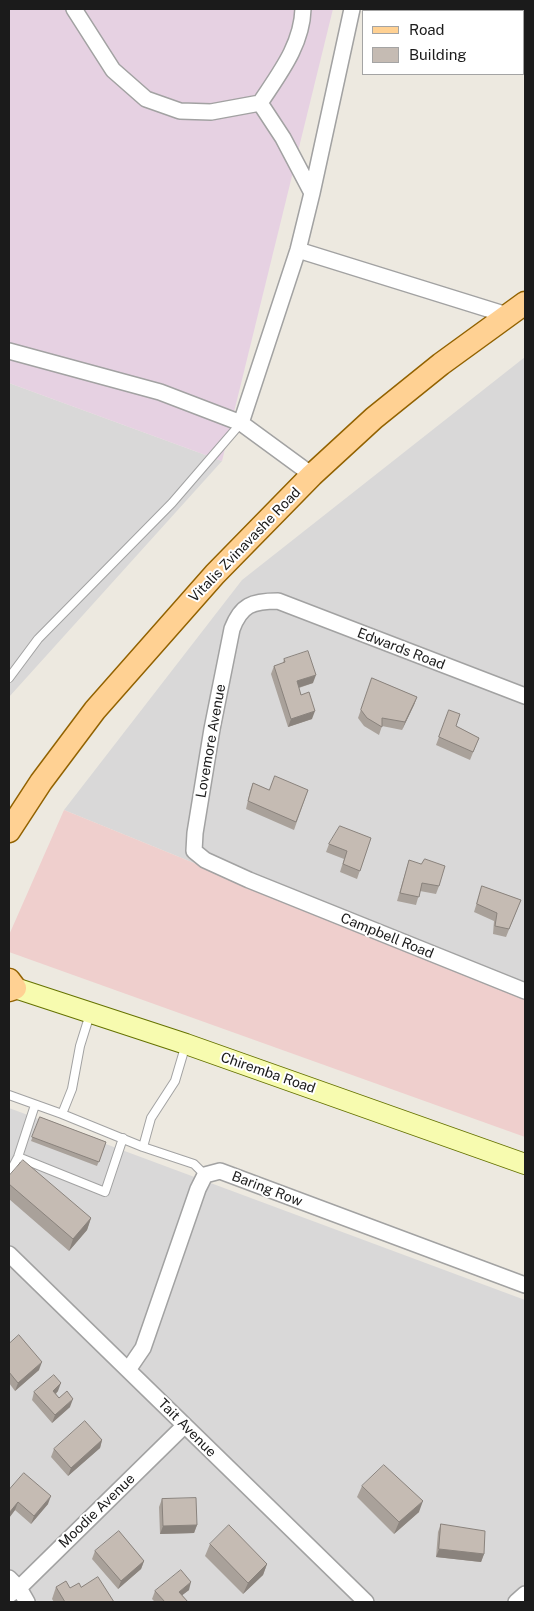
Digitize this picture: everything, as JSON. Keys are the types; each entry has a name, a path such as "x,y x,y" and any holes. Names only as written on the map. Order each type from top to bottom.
{"main road":[{"name":"Vitalis Zvinavashe Road","path":"9,831 95,710 215,574 312,475 374,418 441,364 525,303"},
{"name":"Chiremba Road","path":"10,986 90,1014 186,1044 525,1164"}],"street":[{"path":"74,9 113,70 146,99 180,111 211,112 260,103 291,56 303,17 303,9"},
{"path":"241,423 298,250 352,9"},
{"path":"260,103 283,138 312,193"},
{"path":"298,250 507,315"},
{"path":"9,351 160,392 241,423 312,475"},
{"name":"Lovemore Avenue","path":"249,880 204,860 194,851 195,834 232,629 237,615 248,606 263,601 278,601"},
{"name":"Edwards Road","path":"278,601 525,696"},
{"name":"Campbell Road","path":"249,880 525,991"},
{"name":"Baring Row","path":"205,1175 220,1171 525,1286"},
{"path":"128,1370 143,1348 198,1189 205,1175"},
{"name":"Tait Avenue","path":"9,1254 366,1602"},
{"name":"Moodie Avenue","path":"12,1587 184,1426"},
{"path":"12,1587 27,1602"},
{"path":"516,1602 525,1594"}],"lane":[{"path":"9,678 38,639 172,503 241,423"},
{"path":"62,1114 72,1089 80,1046 90,1014"},
{"path":"143,1147 151,1118 175,1081 186,1044"},
{"path":"9,1095 143,1147 194,1164 205,1175"},
{"path":"9,1174 18,1158 35,1105"},
{"path":"18,1158 105,1192 123,1138"}],"shaded area":[{"path":"9,9 333,9 222,461 9,383"},
{"path":"525,357 525,998 64,810 242,580"},
{"path":"9,383 222,461 9,697"},
{"path":"64,810 525,998 525,1137 9,952 9,935"},
{"path":"9,1108 525,1300 525,1602 9,1602"}],"building":[{"path":"308,651 316,675 297,681 301,695 309,692 315,711 291,719 274,666 285,662 284,659"},
{"path":"372,678 417,697 405,722 382,718 382,727 367,718 361,710"},
{"path":"449,710 460,714 456,726 479,738 473,752 439,737"},
{"path":"275,776 308,790 296,822 248,801 253,783 269,790"},
{"path":"340,826 371,838 360,871 343,864 347,851 329,844"},
{"path":"425,859 445,866 439,886 422,883 419,897 400,893 409,860 421,864"},
{"path":"482,886 521,900 509,929 495,926 497,913 477,904"},
{"path":"40,1117 106,1142 99,1162 32,1137"},
{"path":"23,1160 91,1218 73,1239 9,1184 9,1176"},
{"path":"19,1335 42,1362 18,1383 9,1372 9,1344"},
{"path":"54,1375 61,1383 53,1391 59,1398 67,1391 73,1399 55,1415 34,1392"},
{"path":"85,1421 102,1440 71,1468 54,1449"},
{"path":"384,1465 423,1501 399,1522 362,1486"},
{"path":"24,1473 51,1496 34,1516 18,1502 9,1513 9,1490"},
{"path":"196,1498 197,1525 163,1526 162,1499"},
{"path":"441,1524 485,1531 484,1554 439,1549"},
{"path":"229,1525 267,1564 248,1583 210,1544"},
{"path":"119,1531 144,1561 121,1581 95,1551"},
{"path":"181,1570 191,1582 179,1592 188,1602 165,1602 155,1591"},
{"path":"98,1577 114,1602 65,1602 56,1587 66,1581 70,1588 79,1583 81,1587"}]}
